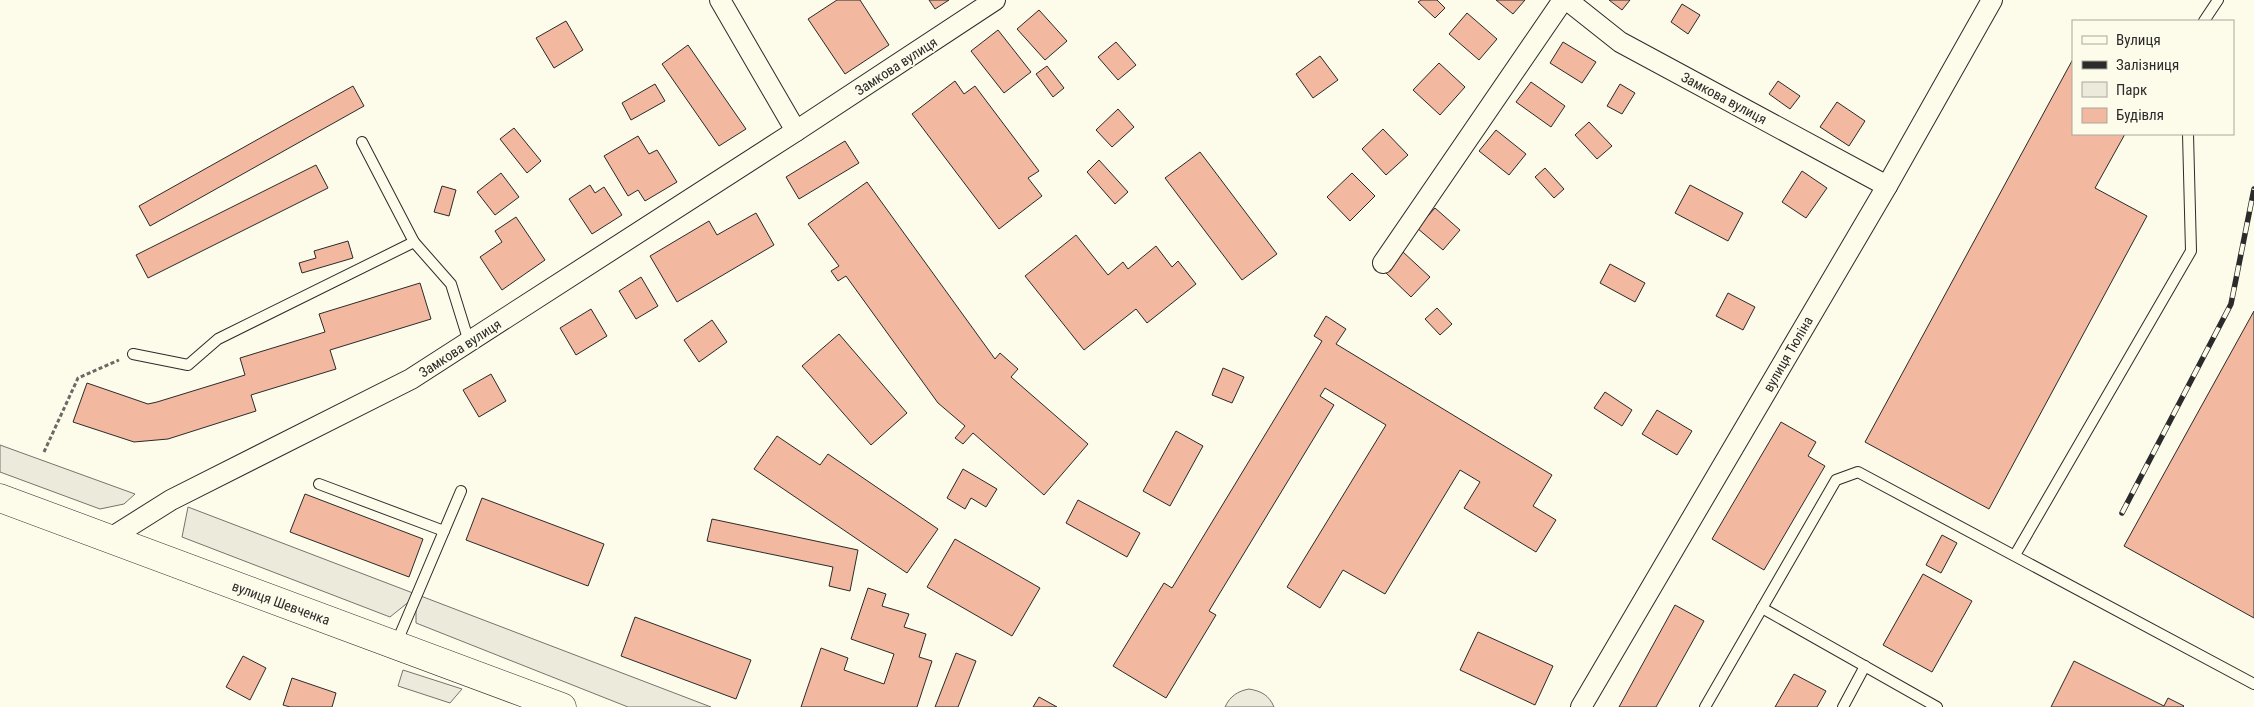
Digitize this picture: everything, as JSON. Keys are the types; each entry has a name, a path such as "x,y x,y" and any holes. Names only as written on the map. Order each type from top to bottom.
{"main road":[{"name":"вулиця Шевченка","path":"0,498 562,707"}],"street":[{"path":"720,0 796,131"},
{"name":"Замкова вулиця","path":"109,539 171,500 411,379 796,131 995,0"},
{"path":"1383,262 1563,0"},
{"name":"Замкова вулиця","path":"1567,0 1620,42 1887,186"},
{"name":"вулиця Тюліна","path":"1581,707 1887,186 1992,0"}],"lane":[{"path":"2205,20 2218,0"},
{"path":"2015,555 2192,251 2188,135"},
{"path":"362,142 414,242 451,284 469,342"},
{"path":"133,354 188,365 218,340 414,242"},
{"path":"1705,707 1836,480 1858,472 2254,684"},
{"path":"319,484 444,531"},
{"path":"396,645 461,491"},
{"path":"1762,608 1937,707"},
{"path":"1843,707 1865,666"}],"path":[{"path":"44,452 78,378 133,354"}],"green space":[{"path":"0,445 135,494 124,504 100,509 0,472"},
{"path":"188,507 711,707 628,707 416,623 416,596 390,617 182,537"},
{"path":"1249,689 1264,694 1270,699 1274,707 1225,707 1235,695"}],"shaded area":[{"path":"403,670 462,689 450,703 398,686"}],"building":[{"path":"837,0 860,0 889,45 845,74 808,19"},
{"path":"929,0 949,0 935,9"},
{"path":"1421,0 1437,0 1445,8 1435,18 1418,2"},
{"path":"1496,0 1525,0 1513,14"},
{"path":"1609,0 1630,0 1622,10"},
{"path":"1682,4 1700,15 1688,34 1671,22"},
{"path":"1039,10 1067,41 1045,60 1017,29"},
{"path":"1467,13 1497,39 1479,60 1449,34"},
{"path":"566,21 583,50 554,68 536,38"},
{"path":"998,30 1031,72 1004,93 971,51"},
{"path":"1116,42 1136,65 1118,80 1098,57"},
{"path":"1563,42 1596,62 1582,83 1550,63"},
{"path":"688,45 746,129 719,146 662,64"},
{"path":"1320,56 1338,80 1313,98 1296,74"},
{"path":"2072,61 2072,135 2124,135 2095,188 2147,216 1989,509 1865,442"},
{"path":"1439,63 1465,87 1440,115 1413,90"},
{"path":"1047,66 1064,88 1053,97 1036,74"},
{"path":"955,81 964,94 975,86 1039,171 1028,178 1042,196 999,229 912,114"},
{"path":"1778,81 1800,96 1790,109 1769,94"},
{"path":"1531,82 1565,106 1551,127 1516,102"},
{"path":"655,84 665,101 631,120 622,103"},
{"path":"1620,84 1635,93 1622,114 1607,106"},
{"path":"353,86 364,106 150,226 139,206"},
{"path":"1837,102 1865,121 1849,146 1820,127"},
{"path":"1118,109 1134,127 1112,147 1096,130"},
{"path":"1589,122 1612,146 1597,159 1575,135"},
{"path":"514,128 541,161 527,173 500,139"},
{"path":"1383,129 1408,155 1386,175 1362,149"},
{"path":"1496,130 1526,154 1509,175 1479,151"},
{"path":"638,136 649,154 657,150 677,182 645,201 638,190 628,196 604,156"},
{"path":"845,141 859,163 799,199 786,177"},
{"path":"1200,152 1277,254 1242,280 1165,178"},
{"path":"1099,160 1128,192 1115,204 1087,172"},
{"path":"316,165 328,188 148,278 136,255"},
{"path":"1545,168 1564,189 1554,198 1535,177"},
{"path":"1802,171 1827,188 1806,218 1782,202"},
{"path":"501,173 519,197 495,215 477,192"},
{"path":"1352,173 1375,196 1350,221 1327,197"},
{"path":"867,182 995,359 1000,353 1018,369 1011,377 1088,444 1044,495 973,433 963,444 955,438 965,426 938,403 846,276 838,281 831,271 839,266 808,224"},
{"path":"590,185 595,193 604,187 622,215 592,234 569,199"},
{"path":"1690,185 1743,213 1728,241 1675,213"},
{"path":"442,186 456,190 449,216 434,212"},
{"path":"1435,208 1460,230 1443,250 1417,228"},
{"path":"756,213 774,245 677,302 650,256 709,221 717,235"},
{"path":"516,217 545,260 502,290 480,257 502,242 495,231"},
{"path":"1076,235 1108,275 1123,262 1128,269 1156,246 1172,267 1178,261 1196,284 1147,323 1136,309 1084,350 1025,276"},
{"path":"348,241 353,258 302,273 299,263 316,258 314,251"},
{"path":"1403,252 1430,277 1411,297 1385,272"},
{"path":"1610,264 1645,283 1635,302 1600,283"},
{"path":"641,277 658,306 636,319 619,291"},
{"path":"420,283 431,319 330,350 336,369 251,395 256,411 168,439 134,442 73,422 87,383 148,404 157,402 245,375 240,358 325,332 319,314"},
{"path":"1728,293 1755,307 1743,330 1716,316"},
{"path":"1437,308 1452,324 1440,335 1425,319"},
{"path":"591,309 607,336 576,355 560,328"},
{"path":"2254,311 2254,618 2124,546"},
{"path":"1326,316 1346,329 1336,344 1552,475 1533,506 1556,520 1536,552 1464,508 1480,482 1460,470 1385,594 1343,570 1320,608 1287,587 1386,425 1325,388 1320,396 1334,405 1209,611 1216,615 1166,698 1113,666 1164,583 1172,588 1322,341 1314,336"},
{"path":"712,320 727,342 699,362 684,340"},
{"path":"839,334 907,413 871,445 802,366"},
{"path":"1223,368 1244,377 1232,403 1212,395"},
{"path":"491,374 506,401 479,417 463,390"},
{"path":"1605,392 1632,410 1622,426 1594,408"},
{"path":"1657,410 1692,431 1677,455 1642,434"},
{"path":"1781,422 1816,442 1808,456 1825,466 1764,570 1712,539"},
{"path":"1176,431 1203,446 1170,506 1143,491"},
{"path":"777,436 820,465 828,454 938,529 907,573 754,469"},
{"path":"963,469 997,489 986,507 971,498 965,509 947,498"},
{"path":"305,494 423,539 409,577 290,532"},
{"path":"482,498 604,544 588,586 466,540"},
{"path":"1078,500 1140,533 1127,557 1066,523"},
{"path":"712,519 858,550 850,591 829,586 833,567 707,541"},
{"path":"1942,535 1957,543 1941,573 1926,565"},
{"path":"955,539 1040,588 1012,636 927,587"},
{"path":"1923,574 1972,601 1932,672 1883,645"},
{"path":"868,588 886,594 882,606 909,614 904,627 926,634 919,657 932,661 917,707 801,707 821,648 848,658 844,670 884,684 894,654 851,639"},
{"path":"1675,605 1704,621 1656,707 1619,707"},
{"path":"635,617 751,660 736,699 621,656"},
{"path":"1478,632 1553,666 1535,705 1460,670"},
{"path":"956,653 976,661 958,707 935,707"},
{"path":"243,656 266,668 250,700 226,687"},
{"path":"2074,661 2164,706 2168,698 2184,706 2051,707"},
{"path":"1794,674 1826,691 1817,707 1775,707"},
{"path":"292,678 336,693 332,707 290,707 283,705"},
{"path":"1039,697 1057,707 1033,707"}],"railway":[{"path":"2122,513 2231,304 2254,189"}]}
